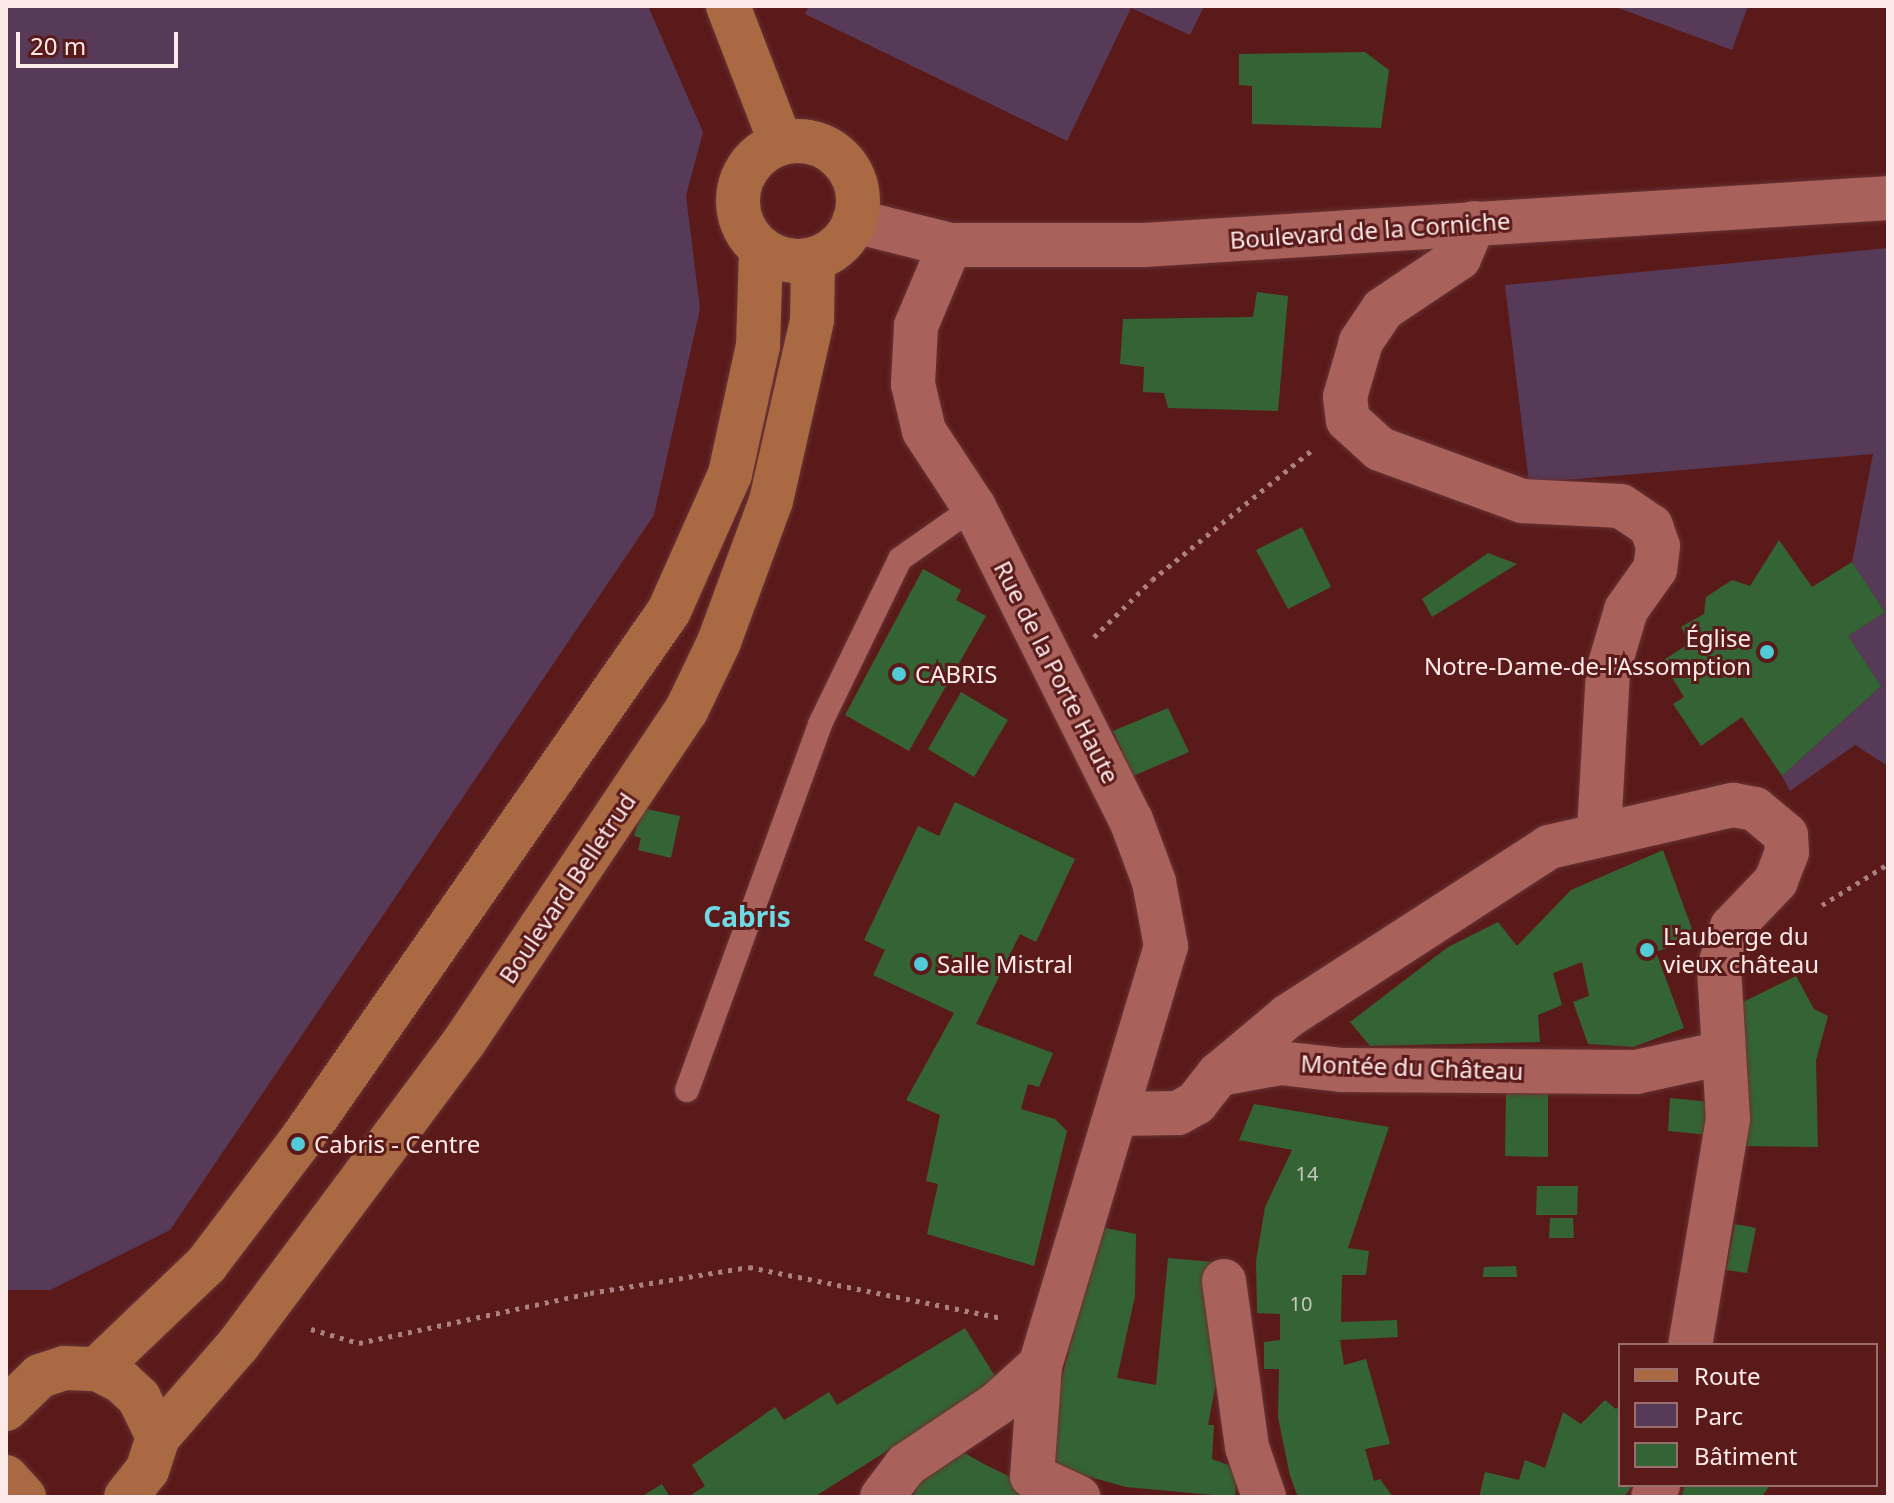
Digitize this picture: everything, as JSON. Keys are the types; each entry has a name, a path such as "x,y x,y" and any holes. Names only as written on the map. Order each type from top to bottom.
{"main road":[{"path":"728,6 781,143"},
{"path":"781,143 818,145 848,167 858,203 854,221 846,238 813,260 786,260 761,249 740,218 741,181 757,158 781,143"},
{"path":"7,1405 40,1376 97,1369 206,1265 289,1156 669,611 730,474 758,346 761,249"},
{"name":"Boulevard Belletrud","path":"126,1497 147,1470 158,1437 267,1306 464,1042 686,711 719,642 771,501 812,320 813,260"},
{"path":"97,1369 139,1398 158,1437"},
{"path":"6,1477 24,1497"}],"street":[{"name":"Boulevard de la Corniche","path":"854,221 950,245 1144,245 1888,198"},
{"path":"1474,223 1459,258 1383,309 1361,342 1345,397 1348,420 1380,449 1522,501 1621,506 1651,526 1658,546 1655,569 1626,610 1608,671 1599,832"},
{"name":"Rue de la Porte Haute","path":"950,245 916,326 913,384 924,431 974,507 1059,671 1131,820 1154,882 1166,946 1045,1348 1032,1476 1078,1497"},
{"path":"1117,1114 1178,1113 1196,1103 1219,1074 1288,1016 1549,847 1599,832 1733,805 1755,809 1786,835 1787,852 1776,881 1732,927 1719,968 1728,1119 1690,1343"},
{"name":"Montée du Château","path":"1219,1074 1280,1063 1341,1070 1636,1072 1723,1053"},
{"path":"1224,1281 1247,1447 1264,1497"},
{"path":"882,1497 906,1465 997,1404 1045,1348"}],"lane":[{"path":"687,1090 820,724 900,559 974,507"}],"path":[{"path":"1059,671 1152,580 1348,420"},
{"path":"267,1306 307,1328 359,1343 590,1293 749,1267 946,1303 1045,1348"}],"green space":[{"path":"6,6 648,6 703,132 686,196 700,309 654,515 170,1230 50,1290 6,1290"},
{"path":"809,6 1204,6 1190,35 1131,8 1067,141 805,14"},
{"path":"1613,6 1748,6 1732,50"},
{"path":"1888,248 1888,766 1855,745 1790,791 1782,776 1881,686 1848,636 1885,612 1852,562 1873,454 1529,483 1505,285"}],"building":[{"path":"1365,52 1389,70 1381,128 1252,124 1252,86 1239,85 1239,54"},
{"path":"1257,292 1288,296 1278,411 1168,408 1164,393 1143,392 1144,367 1120,364 1123,319 1253,317"},
{"path":"1302,527 1331,587 1288,609 1256,550"},
{"name":"Église Notre-Dame-de-l'Assomption","path":"1779,540 1812,587 1852,562 1885,612 1848,636 1881,686 1782,776 1742,717 1701,746 1673,704 1684,697 1662,661 1690,643 1681,627 1704,614 1706,597 1732,580 1750,586"},
{"path":"1488,553 1517,564 1432,617 1422,599"},
{"path":"923,569 961,590 956,600 986,616 909,751 845,715"},
{"path":"961,692 1008,720 974,777 928,749"},
{"path":"1168,708 1189,752 1133,776 1113,731"},
{"path":"955,802 1075,859 1036,942 1020,934 976,1024 1053,1053 1039,1087 1028,1084 1021,1109 1055,1119 1067,1131 1034,1266 927,1234 938,1184 926,1181 940,1115 906,1100 954,1013 873,975 885,950 864,940 918,826 939,836"},
{"path":"642,808 680,816 671,858 638,850 641,838 634,836"},
{"path":"1663,850 1695,937 1656,952 1684,1028 1633,1047 1588,1044 1573,1002 1589,996 1582,962 1553,973 1562,1005 1538,1015 1540,1042 1370,1046 1350,1022 1448,947 1498,922 1517,946 1571,890"},
{"path":"1796,976 1814,1009 1828,1016 1816,1060 1818,1147 1740,1146 1737,1005"},
{"path":"1506,1094 1548,1094 1548,1157 1505,1156"},
{"path":"1670,1098 1711,1102 1708,1135 1668,1131"},
{"path":"1254,1104 1389,1127 1348,1248 1369,1251 1366,1275 1342,1275 1341,1322 1397,1320 1398,1337 1340,1340 1344,1365 1366,1359 1390,1444 1365,1449 1374,1481 1380,1479 1393,1497 1298,1497 1290,1476 1278,1417 1279,1369 1264,1369 1264,1342 1280,1340 1280,1314 1257,1313 1256,1261 1265,1207 1292,1150 1239,1140"},
{"path":"1537,1186 1578,1186 1577,1215 1536,1215"},
{"path":"1550,1218 1573,1218 1574,1238 1549,1238"},
{"path":"1735,1224 1756,1228 1747,1273 1726,1270"},
{"path":"1100,1227 1136,1234 1135,1296 1117,1378 1156,1385 1168,1258 1213,1262 1221,1356 1208,1425 1214,1425 1212,1459 1237,1468 1235,1497 1126,1487 1051,1466 1060,1385"},
{"path":"1516,1266 1517,1277 1483,1277 1484,1267"},
{"path":"965,1328 998,1381 814,1497 688,1497 705,1486 692,1465 775,1407 784,1420 829,1392 837,1405"},
{"path":"1605,1400 1616,1409 1618,1407 1618,1487 1632,1487 1624,1497 1479,1497 1485,1472 1519,1480 1525,1460 1545,1468 1563,1412 1581,1424"},
{"path":"957,1449 1051,1497 912,1497 928,1467"},
{"path":"662,1484 670,1497 641,1497"},
{"path":"1684,1487 1769,1487 1762,1497 1681,1497"}],"place":[{"name":"Église Notre-Dame-de-l'Assomption","path":"1767,652"},
{"name":"CABRIS","path":"899,674"},
{"name":"L'auberge du vieux château","path":"1647,950"},
{"name":"Salle Mistral","path":"921,964"},
{"name":"Cabris - Centre","path":"298,1144"}],"district":[{"name":"Cabris","path":"747,916"}]}
